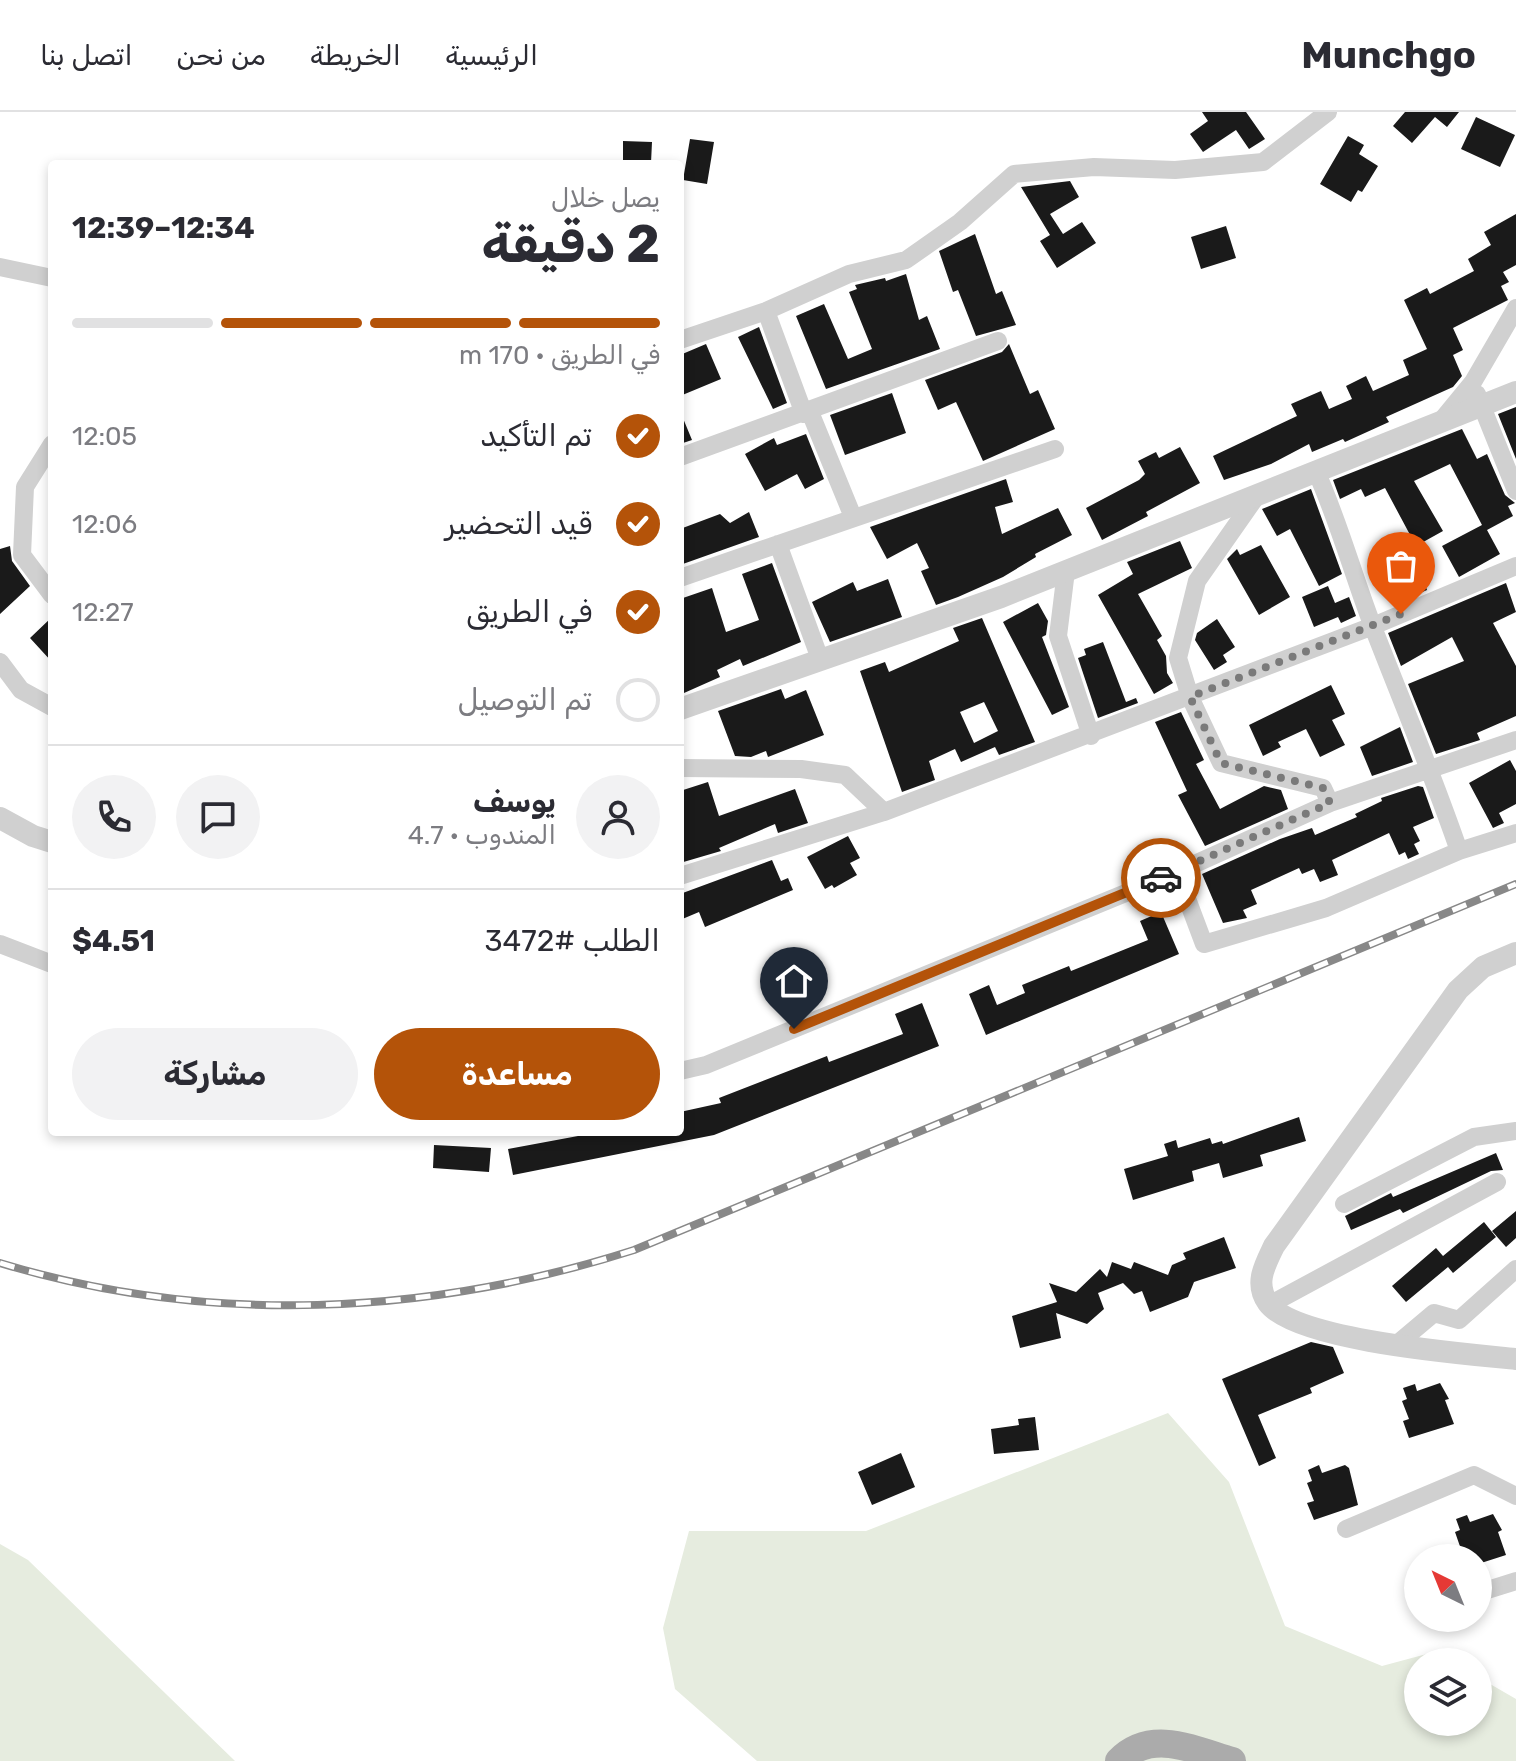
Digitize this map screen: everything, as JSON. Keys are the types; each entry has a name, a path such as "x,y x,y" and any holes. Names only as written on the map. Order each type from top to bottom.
{"main road":[{"path":"1119,1761 1129,1751 1160,1741 1232,1761"}],"street":[{"path":"684,339 766,311 849,274 906,260 960,222 1014,174 1094,167 1175,170 1263,162 1328,112"},
{"path":"0,267 48,277"},
{"path":"1441,421 1473,382 1516,308"},
{"path":"766,311 853,517"},
{"path":"684,456 998,341"},
{"path":"1473,382 1516,491"},
{"path":"684,708 1066,571 1516,392"},
{"path":"684,577 1055,449"},
{"path":"48,450 25,487 22,555 48,590"},
{"path":"1316,471 1331,503 1373,626 1432,771 1459,851"},
{"path":"1258,494 1197,581 1178,658 1190,697 1221,763 1323,788 1330,803"},
{"path":"778,544 820,659"},
{"path":"684,875 884,812 1091,736 1373,626 1516,566"},
{"path":"1066,571 1058,636 1091,736"},
{"path":"0,662 21,690 48,705"},
{"path":"684,1070 706,1065 1177,872 1330,803 1432,771 1516,740"},
{"path":"684,768 801,769 845,775 884,812"},
{"path":"0,818 48,840"},
{"path":"1177,872 1204,944 1326,908 1459,851 1516,833"},
{"path":"0,944 48,962"},
{"path":"1516,953 1483,967 1458,990 1274,1246 1261,1273 1261,1289 1269,1305 1309,1327 1396,1345 1516,1359"},
{"path":"1344,1204 1474,1137 1516,1131"},
{"path":"1269,1305 1497,1182"},
{"path":"1396,1345 1434,1313 1459,1320 1516,1269"},
{"path":"1346,1529 1474,1475 1516,1496"},
{"path":"1492,1589 1516,1581"}],"shaded area":[{"path":"1168,1413 1229,1482 1285,1626 1382,1666 1404,1660 1404,1736 1492,1736 1492,1685 1516,1699 1516,1761 757,1761 675,1689 663,1628 689,1531 866,1531"},
{"path":"0,1544 28,1560 235,1761 0,1761"}],"building":[{"path":"1202,112 1246,112 1265,139 1249,149 1236,130 1203,152 1190,134 1208,121"},
{"path":"1405,112 1459,112 1447,127 1435,117 1412,143 1393,126"},
{"path":"1476,117 1515,135 1500,167 1461,149"},
{"path":"1348,136 1364,145 1359,154 1378,166 1362,192 1358,190 1351,202 1320,184"},
{"path":"690,139 714,142 707,184 684,180"},
{"path":"623,141 652,142 651,160 623,160"},
{"path":"1070,181 1079,197 1050,214 1063,234 1082,222 1096,243 1057,268 1040,241 1050,235 1021,187"},
{"path":"1516,214 1516,265 1503,272 1509,282 1501,286 1508,300 1453,328 1463,350 1453,355 1462,376 1453,387 1386,417 1389,422 1345,442 1343,439 1312,452 1309,444 1271,464 1224,480 1213,456 1297,416 1291,404 1321,391 1329,409 1352,399 1346,386 1366,376 1373,391 1409,375 1403,360 1427,349 1404,300 1427,288 1430,294 1474,271 1468,259 1491,245 1484,232"},
{"path":"1226,226 1236,258 1201,269 1191,237"},
{"path":"975,234 996,294 1002,291 1016,325 976,336 958,290 953,292 939,251"},
{"path":"906,274 919,320 927,316 940,349 826,389 796,316 824,304 848,359 872,349 849,292 857,289 855,285 885,278 886,281"},
{"path":"759,327 787,403 773,409 738,337"},
{"path":"706,344 721,379 684,394 684,353"},
{"path":"1009,344 1030,394 1038,390 1055,429 983,461 956,402 938,410 925,380 1002,352"},
{"path":"892,393 906,433 845,455 830,415"},
{"path":"1516,407 1516,459 1498,414"},
{"path":"684,421 692,440 684,443"},
{"path":"1462,429 1477,459 1487,454 1505,495 1515,503 1508,506 1513,516 1487,530 1500,554 1459,577 1442,546 1482,525 1450,464 1414,481 1443,531 1416,546 1385,488 1365,497 1361,489 1340,499 1333,480"},
{"path":"806,434 824,479 805,489 797,474 765,491 745,454 774,438 777,445"},
{"path":"1180,447 1200,483 1102,540 1086,508 1139,480 1145,474 1138,461 1156,452 1159,458"},
{"path":"1006,479 1013,502 995,507 1002,534 1058,508 1072,535 1035,554 1036,557 1003,577 936,605 921,571 929,568 917,543 887,559 870,527"},
{"path":"1311,489 1342,574 1319,586 1290,529 1277,536 1262,509"},
{"path":"749,512 759,537 684,564 684,528 720,514 730,523"},
{"path":"1180,541 1192,568 1138,594 1162,636 1157,640 1166,656 1167,673 1173,683 1154,694 1098,595 1133,574 1127,562"},
{"path":"1261,545 1290,597 1259,615 1227,559 1237,549 1240,555"},
{"path":"10,546 12,561 30,586 0,614 0,549"},
{"path":"1416,558 1427,590 1404,600 1392,567"},
{"path":"772,563 801,642 743,666 740,659 717,670 720,677 684,693 684,598 712,588 726,632 759,620 742,574"},
{"path":"888,579 902,617 830,642 812,602 853,582 857,591"},
{"path":"1506,583 1516,612 1493,623 1516,666 1516,716 1477,733 1480,740 1436,754 1408,684 1464,661 1452,637 1401,666 1388,633"},
{"path":"1328,586 1335,603 1349,597 1356,616 1341,623 1338,617 1314,627 1302,597"},
{"path":"1038,603 1048,621 1046,635 1042,637 1069,707 1052,715 1003,622"},
{"path":"982,618 1035,742 999,755 995,747 961,762 955,749 929,761 935,780 902,792 860,671 885,662 889,672 959,641 953,628","holes":["984,702 998,731 974,743 960,712"]},
{"path":"1217,619 1235,647 1223,655 1227,662 1214,670 1195,640 1197,633"},
{"path":"48,621 48,658 30,638"},
{"path":"1103,642 1126,702 1136,698 1138,703 1098,718 1078,658 1086,655 1084,649"},
{"path":"1331,685 1345,714 1332,720 1345,745 1320,757 1306,729 1278,742 1281,747 1263,756 1249,725"},
{"path":"781,689 785,699 806,690 824,735 768,757 766,751 751,757 735,756 718,711"},
{"path":"1181,712 1204,760 1196,764 1220,809 1264,786 1281,790 1288,809 1205,846 1178,795 1187,791 1155,722"},
{"path":"1400,727 1413,762 1372,776 1360,747"},
{"path":"1510,760 1516,771 1516,804 1499,813 1504,823 1493,828 1469,783"},
{"path":"708,782 719,816 795,789 808,823 778,833 775,824 719,848 721,851 684,862 684,790"},
{"path":"1423,787 1434,818 1413,827 1420,841 1414,844 1419,854 1408,859 1405,852 1399,855 1389,833 1332,860 1338,875 1320,882 1314,869 1302,874 1299,868 1251,890 1257,904 1243,910 1247,918 1223,923 1202,874 1280,839 1312,828 1315,835 1357,817 1355,814 1382,801 1381,798"},
{"path":"848,836 860,858 850,863 857,875 834,888 832,885 825,889 807,857"},
{"path":"772,860 781,881 788,878 793,890 705,927 699,912 684,918 684,893"},
{"path":"1161,912 1179,954 986,1035 969,994 989,985 997,1005 1025,993 1022,985 1069,966 1071,971 1148,940 1140,921"},
{"path":"922,1003 939,1046 714,1135 513,1175 508,1149 578,1136 684,1136 684,1111 721,1103 719,1098 827,1056 829,1062 903,1034 895,1014"},
{"path":"1299,1117 1306,1141 1260,1155 1263,1166 1223,1178 1219,1163 1192,1171 1194,1181 1133,1200 1124,1169 1168,1156 1164,1144 1176,1140 1178,1148 1210,1138 1212,1144 1222,1141 1223,1144"},
{"path":"434,1145 491,1148 489,1172 433,1168"},
{"path":"1496,1153 1503,1170 1491,1171 1403,1213 1400,1209 1351,1230 1345,1216 1391,1193 1393,1197"},
{"path":"1516,1211 1516,1238 1506,1247 1492,1231"},
{"path":"1484,1222 1496,1237 1453,1273 1448,1267 1406,1302 1392,1286 1436,1248 1443,1256"},
{"path":"1224,1237 1236,1268 1194,1282 1188,1297 1150,1312 1142,1291 1134,1294 1123,1283 1098,1293 1104,1309 1087,1324 1056,1313 1061,1338 1020,1348 1012,1316 1057,1302 1049,1283 1076,1292 1100,1269 1107,1277 1112,1262 1131,1269 1134,1262 1168,1275 1172,1265 1186,1259 1183,1253"},
{"path":"1311,1342 1333,1347 1344,1373 1310,1388 1312,1393 1258,1415 1276,1458 1259,1466 1222,1379"},
{"path":"1440,1383 1449,1399 1445,1400 1454,1424 1409,1438 1403,1421 1409,1419 1402,1401 1407,1399 1403,1388 1415,1384 1417,1391"},
{"path":"1035,1417 1039,1450 994,1454 991,1429 1019,1425 1018,1419"},
{"path":"901,1453 915,1487 872,1505 858,1472"},
{"path":"1319,1465 1322,1473 1345,1465 1349,1468 1358,1505 1314,1520 1307,1503 1314,1501 1307,1483 1312,1481 1308,1470"},
{"path":"1493,1514 1502,1530 1498,1532 1506,1555 1492,1560 1492,1544 1459,1544 1455,1532 1460,1530 1456,1519 1467,1515 1470,1522"}],"railway":[{"path":"0,1263 79,1283 158,1297 238,1304 318,1305 398,1300 477,1289 556,1272 634,1250 1516,884"}],"way so far":[{"path":"1161,878 1330,803 1323,788 1221,763 1190,697 1401,614"}],"route":[{"path":"794,1029 1161,878"}]}
